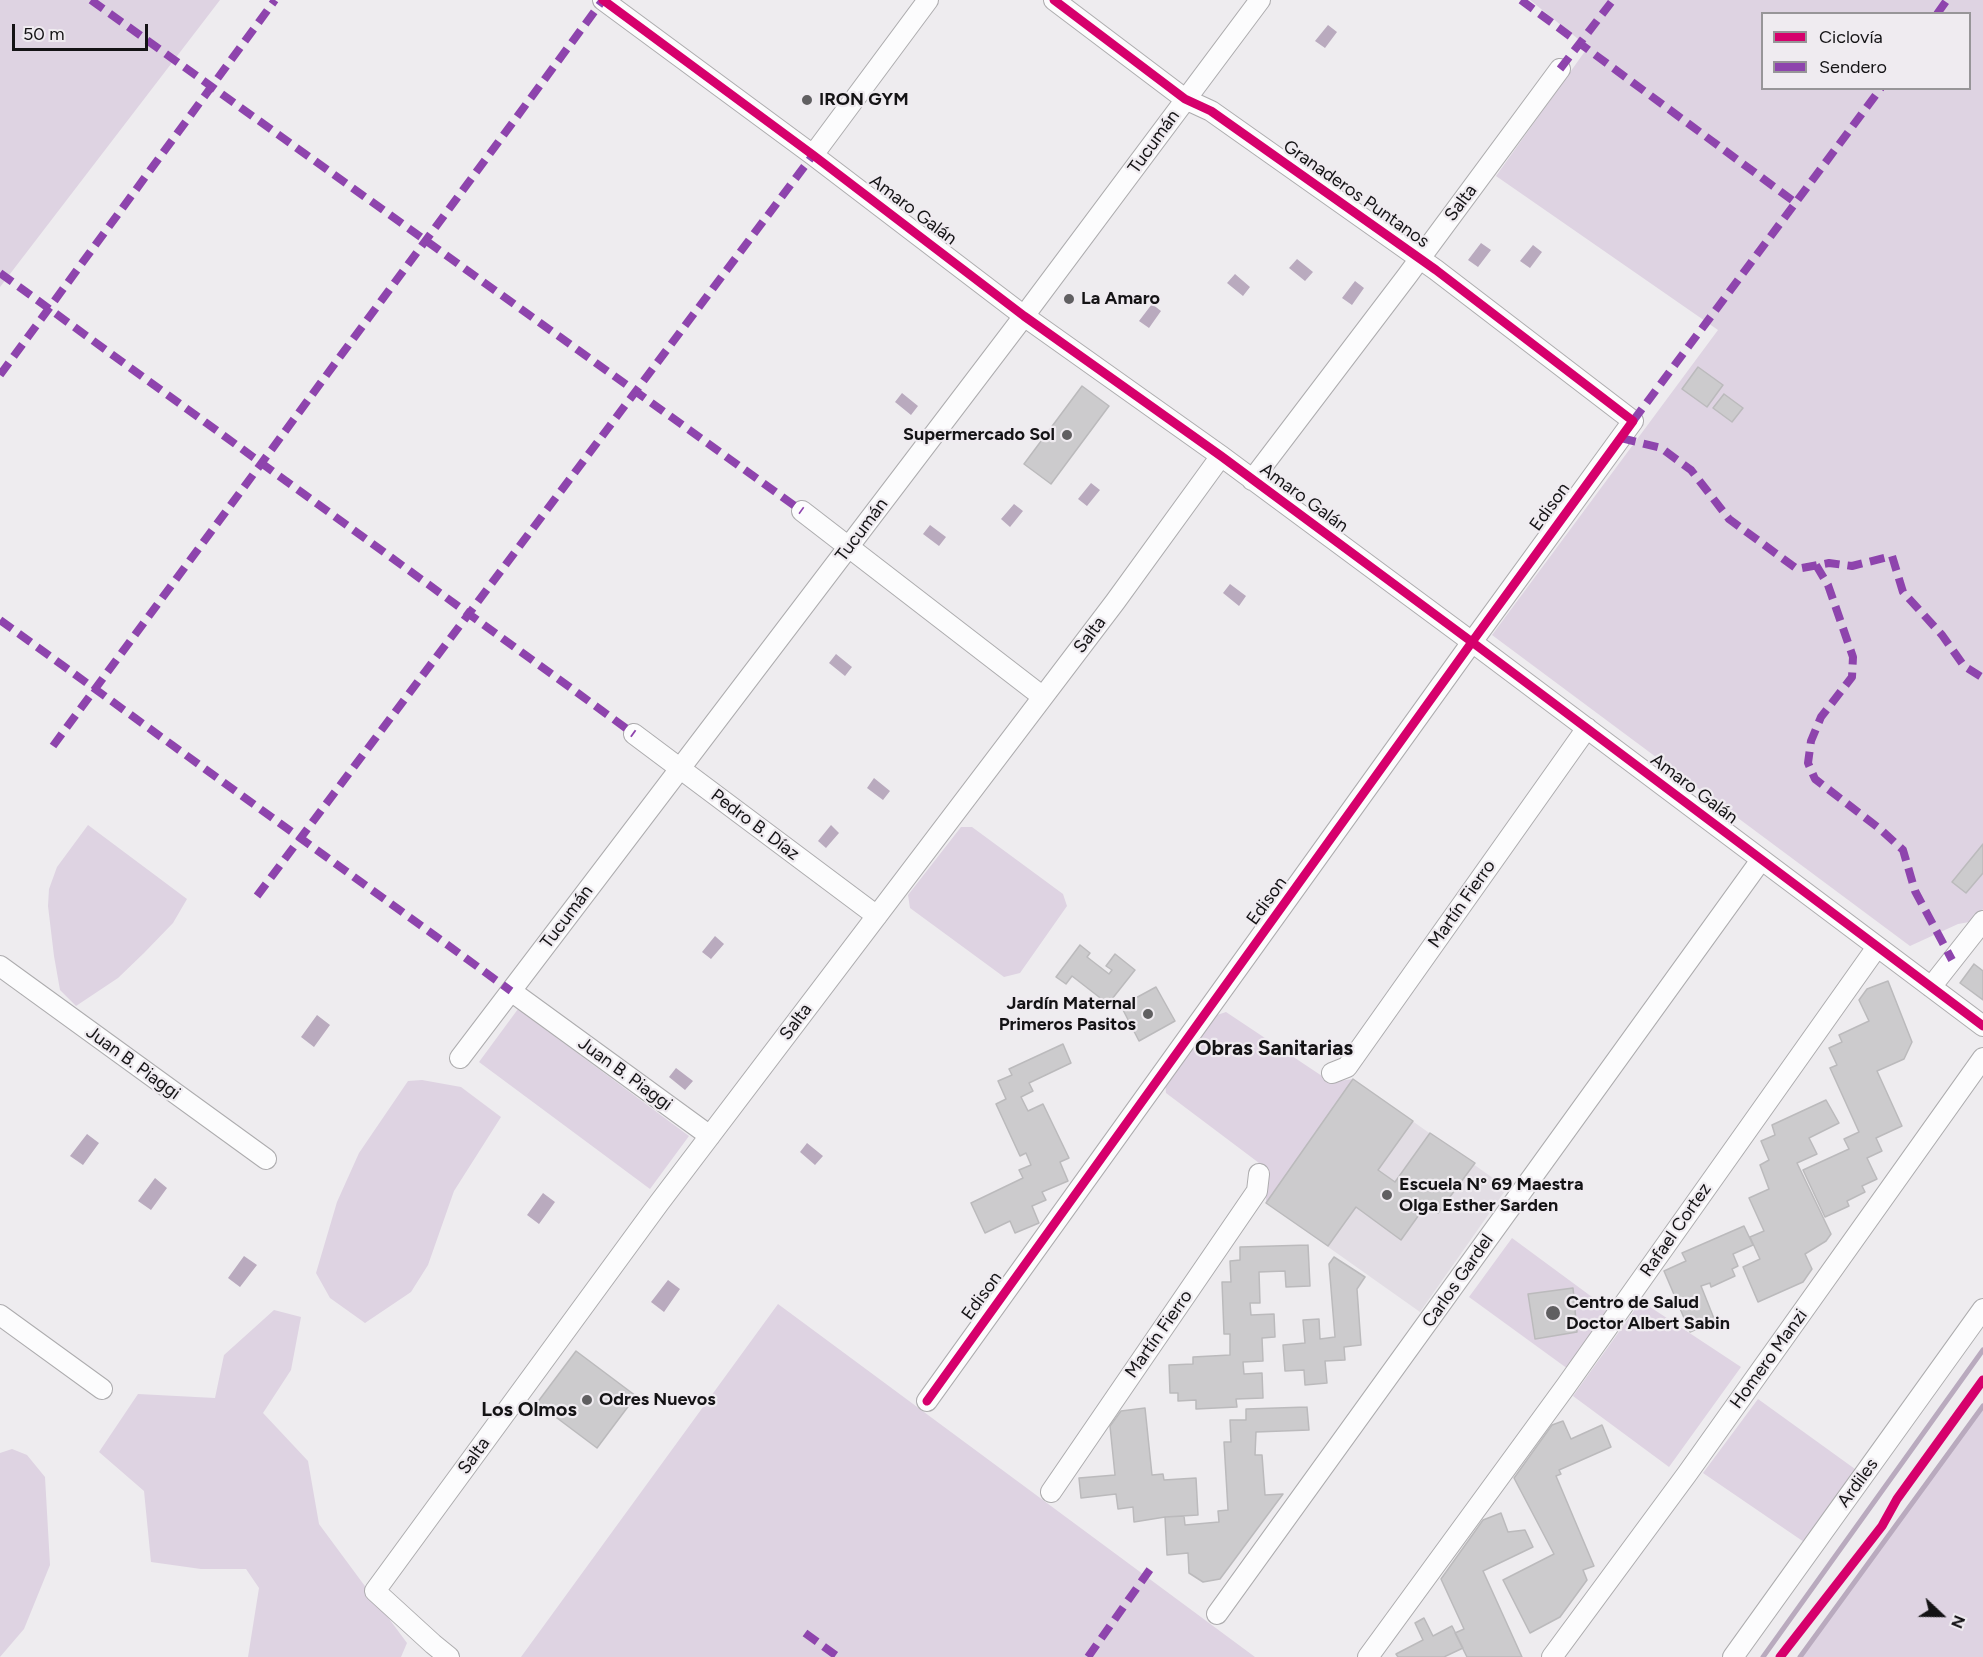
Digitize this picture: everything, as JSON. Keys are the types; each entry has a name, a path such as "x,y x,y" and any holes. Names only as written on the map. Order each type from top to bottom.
{"street":[{"name":"Amaro Galán","path":"603,0 813,155 1024,316 1221,456 1472,642 1983,1026"},
{"path":"813,155 928,0"},
{"name":"Granaderos Puntanos","path":"1054,0 1185,99 1211,111 1419,259 1634,421"},
{"name":"Tucumán","path":"460,1058 1024,316 1260,0"},
{"name":"Salta","path":"1252,480 1560,69"},
{"name":"Edison","path":"927,1401 1472,642 1634,421"},
{"name":"Salta","path":"428,1651 375,1590 710,1136 1128,585 1221,456"},
{"path":"802,511 1043,697"},
{"name":"Martín Fierro","path":"1332,1073 1347,1066 1587,728"},
{"name":"Pedro B. Díaz","path":"634,734 877,916"},
{"name":"Carlos Gardel","path":"1217,1614 1761,860"},
{"path":"1931,987 1983,921"},
{"name":"Rafael Cortez","path":"1368,1657 1566,1386 1877,946"},
{"name":"Juan B. Piaggi","path":"0,966 266,1159"},
{"name":"Juan B. Piaggi","path":"510,992 710,1136"},
{"name":"Homero Manzi","path":"1552,1657 1687,1474 1983,1058"},
{"name":"Martín Fierro","path":"1051,1492 1257,1191 1259,1174"},
{"name":"Ardiles","path":"1733,1657 1983,1309"},
{"path":"0,1315 102,1389"},
{"path":"428,1651 449,1657"}],"shaded area":[{"path":"0,0 220,0 0,287"},
{"path":"1530,0 1983,0 1983,909 1975,921 1958,924 1910,946 1492,635 1718,330 1496,176 1588,47"},
{"path":"1328,25 1337,32 1325,48 1315,41"},
{"path":"1481,243 1491,250 1478,267 1468,260"},
{"path":"1533,245 1542,252 1530,268 1520,261"},
{"path":"1297,259 1313,272 1305,281 1289,268"},
{"path":"1235,274 1250,287 1243,296 1227,283"},
{"path":"1355,281 1364,288 1352,305 1342,298"},
{"path":"1152,304 1161,311 1149,328 1139,321"},
{"path":"902,393 918,406 911,415 895,402"},
{"path":"1091,483 1100,490 1087,506 1078,499"},
{"path":"1014,504 1023,511 1010,527 1001,519"},
{"path":"930,525 946,537 939,546 923,534"},
{"path":"1230,584 1246,596 1239,606 1223,593"},
{"path":"836,654 852,667 845,676 829,663"},
{"path":"874,778 890,791 883,800 867,788"},
{"path":"88,825 187,899 173,923 144,953 118,978 76,1006 60,990 48,906 49,889 57,867"},
{"path":"831,825 839,833 826,848 818,841"},
{"path":"961,827 972,827 1063,894 1067,906 1020,973 1004,977 910,908 908,895"},
{"path":"715,936 724,944 711,959 702,952"},
{"path":"518,1009 689,1136 650,1189 479,1062"},
{"path":"1226,1012 1331,1082 1353,1079 1266,1203 1267,1169 1166,1093 1165,1083 1214,1016"},
{"path":"317,1015 330,1025 314,1047 301,1037"},
{"path":"676,1068 693,1081 685,1090 669,1077"},
{"name":"Escuela N° 69 Maestra Olga Esther Sarden","path":"1353,1079 1507,1188 1420,1312 1266,1203"},
{"path":"422,1080 461,1087 501,1117 454,1191 428,1265 411,1292 365,1323 330,1298 316,1273 337,1202 359,1153 408,1081"},
{"path":"87,1134 99,1143 83,1165 70,1156"},
{"path":"807,1143 823,1156 815,1165 800,1152"},
{"path":"155,1178 167,1188 151,1210 138,1201"},
{"path":"543,1193 555,1202 539,1224 527,1215"},
{"path":"1512,1238 1611,1311 1568,1369 1469,1297"},
{"path":"244,1256 257,1265 240,1287 228,1278"},
{"path":"668,1280 680,1289 664,1312 651,1302"},
{"path":"1641,1301 1741,1367 1669,1467 1573,1396"},
{"path":"778,1304 1255,1657 521,1657"},
{"path":"274,1310 301,1317 291,1370 263,1413 308,1461 319,1524 407,1643 401,1657 248,1657 259,1588 246,1569 201,1569 151,1562 144,1491 99,1452 138,1394 215,1398 224,1355"},
{"path":"1758,1399 1855,1469 1804,1542 1703,1473"},
{"path":"1983,1406 1983,1657 1800,1657"},
{"path":"12,1449 27,1455 45,1477 50,1565 24,1629 0,1657 0,1453"}],"building":[{"path":"1698,367 1723,385 1707,407 1682,389"},
{"name":"Supermercado Sol","path":"1082,386 1109,406 1051,484 1024,464"},
{"path":"1724,394 1743,408 1732,422 1713,408"},
{"path":"1983,844 1983,873 1966,893 1952,882"},
{"path":"1080,945 1090,953 1087,957 1109,974 1112,970 1106,966 1115,954 1135,970 1108,1004 1072,976 1066,984 1056,977"},
{"path":"1974,964 1983,971 1983,1000 1960,983"},
{"path":"1888,981 1912,1042 1904,1059 1877,1071 1902,1126 1876,1138 1882,1151 1867,1158 1877,1179 1862,1186 1865,1192 1847,1201 1849,1206 1825,1217 1803,1170 1849,1149 1844,1139 1859,1132 1830,1068 1837,1065 1829,1048 1842,1042 1839,1035 1869,1021 1859,1000 1867,989"},
{"name":"Jardín Maternal Primeros Pasitos","path":"1156,987 1175,1021 1139,1041 1121,1006"},
{"path":"1063,1044 1071,1063 1029,1083 1033,1091 1021,1097 1028,1111 1043,1104 1069,1158 1060,1162 1068,1181 1042,1192 1046,1200 1032,1206 1039,1223 1015,1233 1010,1221 985,1233 971,1203 1023,1178 1019,1170 1031,1165 1026,1153 1020,1156 996,1104 1006,1099 998,1081 1012,1075 1009,1069"},
{"name":"Escuela N° 69 Maestra Olga Esther Sarden","path":"1353,1079 1413,1121 1378,1170 1395,1182 1430,1133 1475,1163 1438,1213 1426,1205 1401,1240 1356,1207 1328,1246 1266,1203"},
{"path":"1826,1100 1839,1123 1809,1138 1817,1154 1797,1163 1831,1234 1826,1241 1805,1254 1812,1269 1803,1282 1758,1302 1743,1267 1760,1259 1750,1237 1764,1231 1749,1198 1769,1189 1760,1165 1769,1160 1761,1141 1775,1135 1772,1125"},
{"path":"1744,1226 1753,1245 1733,1254 1738,1266 1732,1269 1735,1276 1711,1287 1710,1283 1701,1286 1715,1321 1690,1332 1664,1271 1686,1261 1682,1253"},
{"path":"1308,1245 1310,1286 1286,1287 1285,1271 1259,1272 1260,1303 1250,1303 1251,1315 1274,1314 1275,1337 1262,1338 1263,1361 1243,1362 1244,1374 1262,1373 1263,1398 1236,1399 1237,1407 1196,1409 1196,1400 1178,1401 1178,1393 1170,1393 1169,1365 1193,1364 1193,1357 1230,1355 1230,1334 1224,1334 1222,1282 1231,1282 1230,1261 1240,1260 1240,1247"},
{"path":"1334,1257 1365,1277 1357,1289 1361,1345 1344,1347 1345,1360 1325,1361 1327,1383 1305,1385 1304,1370 1285,1371 1283,1345 1305,1343 1303,1320 1319,1319 1320,1339 1335,1337 1329,1264"},
{"name":"Centro de Salud Doctor Albert Sabin","path":"1573,1288 1577,1332 1535,1339 1528,1294"},
{"name":"Odres Nuevos","path":"576,1351 636,1396 597,1448 537,1403"},
{"path":"1307,1407 1309,1430 1256,1432 1255,1455 1262,1455 1265,1495 1283,1494 1220,1579 1203,1582 1189,1573 1188,1553 1167,1555 1165,1517 1184,1516 1185,1525 1219,1522 1218,1511 1228,1510 1224,1442 1231,1442 1230,1420 1246,1420 1246,1409"},
{"path":"1145,1408 1152,1475 1163,1474 1164,1480 1196,1478 1198,1515 1134,1522 1133,1507 1118,1509 1116,1494 1081,1498 1079,1478 1115,1475 1110,1426 1121,1411"},
{"path":"1563,1421 1571,1439 1602,1425 1611,1447 1559,1470 1561,1474 1556,1476 1594,1566 1583,1570 1587,1580 1560,1617 1530,1633 1503,1580 1554,1554 1514,1478 1552,1425"},
{"path":"1501,1513 1508,1532 1525,1530 1533,1547 1483,1571 1522,1657 1467,1657 1455,1633 1464,1629 1441,1579 1483,1520"},
{"path":"1424,1618 1433,1636 1452,1626 1463,1648 1444,1657 1398,1657 1396,1654 1423,1640 1415,1623"}],"waterway":[{"path":"1763,1657 1983,1350"},
{"path":"1800,1657 1983,1406"}],"marked path":[{"path":"91,0 802,511"},
{"path":"0,375 275,0"},
{"path":"53,746 603,0"},
{"path":"1521,0 1796,203"},
{"path":"1560,69 1613,0"},
{"path":"1938,12 1947,0"},
{"path":"1633,421 1880,90"},
{"path":"257,896 813,155"},
{"path":"0,273 634,734"},
{"path":"1621,438 1661,448 1691,470 1729,519 1797,569 1829,563 1852,566 1892,556 1903,592 1942,635 1964,666 1983,678"},
{"path":"1816,565 1828,585 1853,657 1852,677 1821,717 1811,741 1808,763 1815,779 1880,829 1903,850 1915,891 1952,960"},
{"path":"0,620 511,991"},
{"path":"1088,1657 1151,1568"},
{"path":"805,1633 838,1657"}],"cycle path":[{"path":"603,0 813,155 1024,316 1221,456 1472,642 1983,1026"},
{"path":"927,1401 1633,421 1436,270 1211,111 1185,99 1054,0"},
{"path":"1780,1657 1882,1526 1897,1499 1983,1380"}],"place":[{"name":"IRON GYM","path":"807,100"},
{"name":"La Amaro","path":"1069,299"},
{"name":"Supermercado Sol","path":"1067,435"},
{"name":"Jardín Maternal Primeros Pasitos","path":"1148,1014"},
{"name":"Escuela N° 69 Maestra Olga Esther Sarden","path":"1387,1195"},
{"name":"Centro de Salud Doctor Albert Sabin","path":"1553,1313"},
{"name":"Odres Nuevos","path":"587,1400"}],"district":[{"name":"Obras Sanitarias","path":"1274,1049"},
{"name":"Los Olmos","path":"529,1410"}]}
